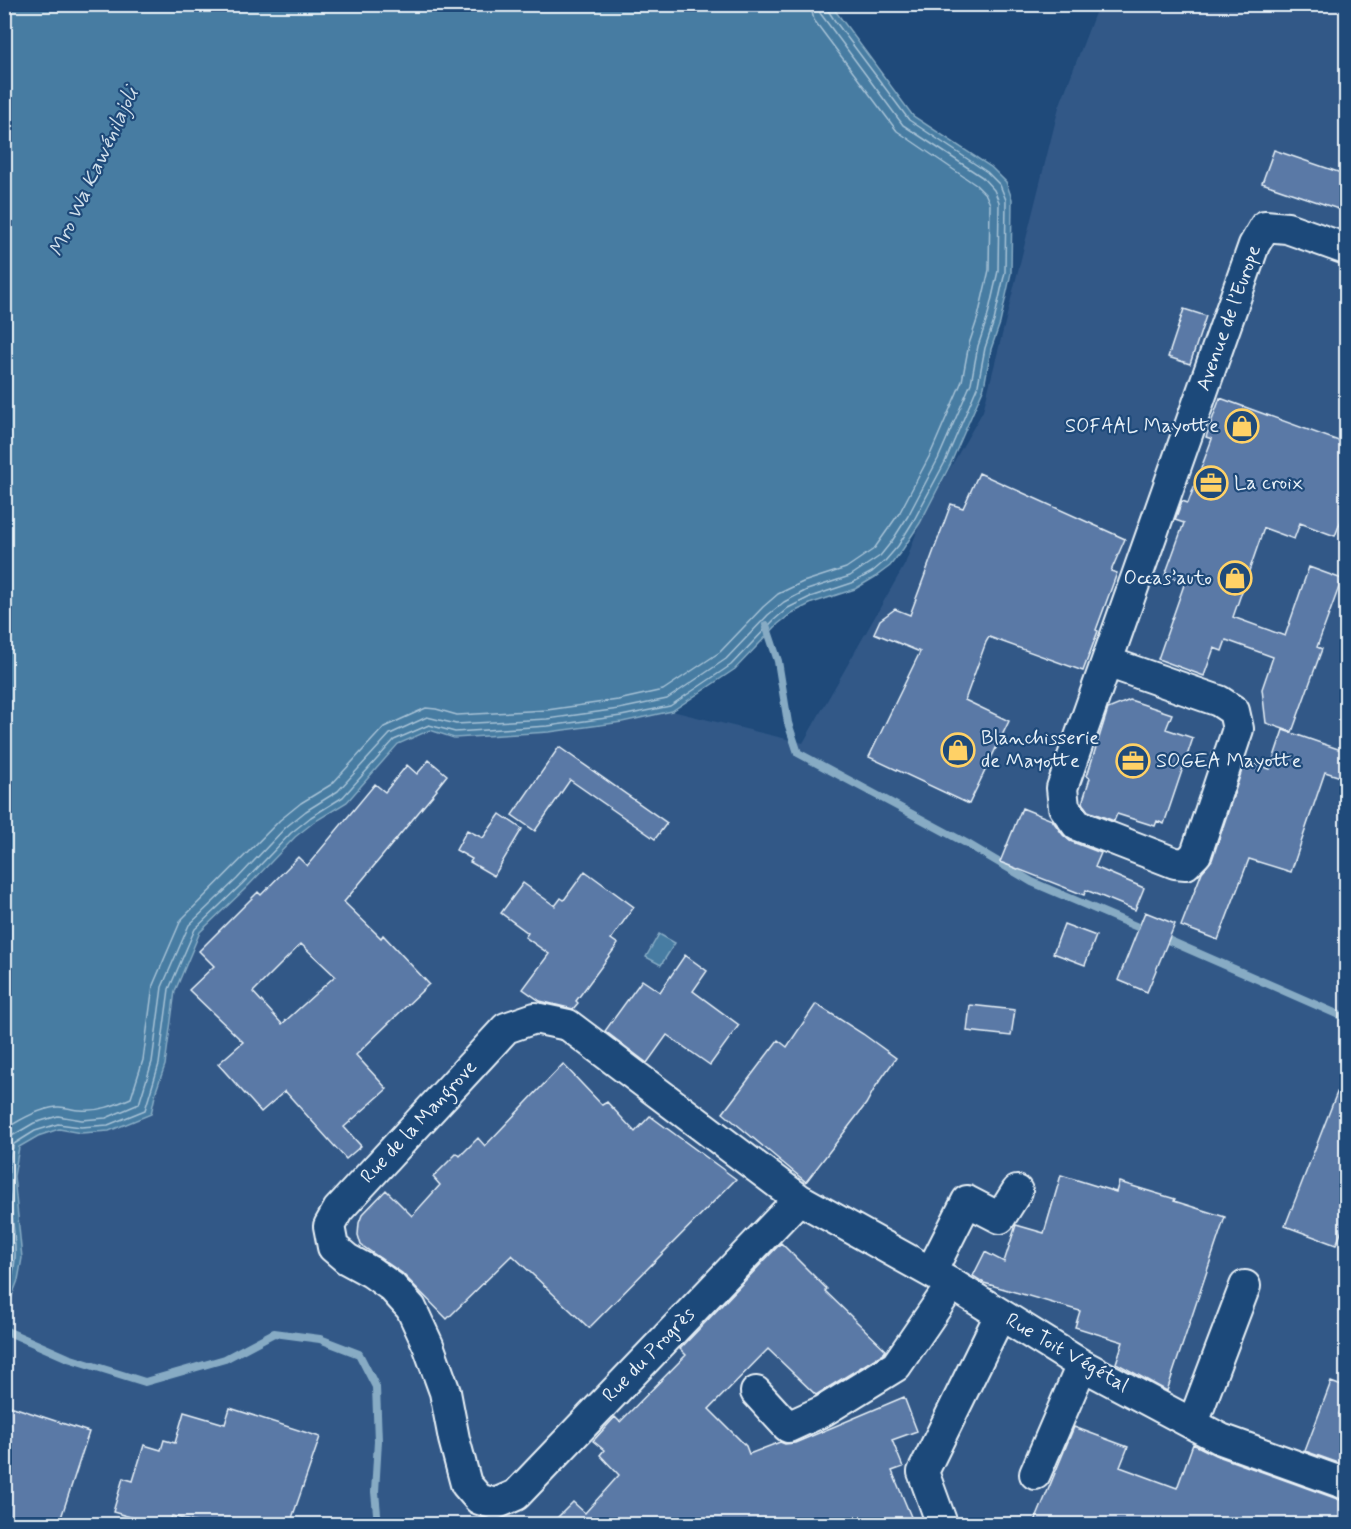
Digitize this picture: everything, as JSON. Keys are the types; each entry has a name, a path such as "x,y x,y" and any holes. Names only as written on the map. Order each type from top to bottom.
{"street":[{"name":"Avenue de l’Europe","path":"1107,662 1219,701 1234,711 1238,729 1196,854 1186,864 1174,863 1077,825 1064,807 1062,788 1254,245 1265,226 1287,228 1347,249"},
{"name":"Rue de la Mangrove","path":"495,1504 479,1499 466,1484 445,1392 411,1308 392,1287 347,1259 333,1247 329,1226 338,1209 506,1028 535,1018 568,1024 799,1199"},
{"path":"756,1392 788,1427 823,1411 896,1366 941,1278 967,1201 1000,1218 1017,1191"},
{"name":"Rue Toit Végétal","path":"799,1199 941,1278 1082,1365 1221,1439 1347,1484"},
{"name":"Rue du Progrès","path":"495,1504 516,1495 799,1199"},
{"path":"1193,1423 1245,1286"},
{"path":"942,1524 923,1472 1000,1314"},
{"path":"1035,1474 1082,1365"}],"shaded area":[{"path":"1098,5 1346,5 1346,1524 5,1524 4,1314 18,1280 22,1258 14,1176 19,1147 38,1136 59,1129 81,1133 151,1114 175,991 200,932 295,837 379,764 398,744 430,730 454,738 622,722 672,711 803,743 905,564 920,523 983,411 1059,107"}],"water":[{"path":"5,4 831,5 913,116 991,167 1006,182 1012,199 1011,273 1000,323 991,349 984,387 950,465 920,523 890,566 855,589 812,603 792,613 778,624 735,669 672,711 622,722 549,732 454,738 430,730 398,744 347,802 314,822 295,837 200,932 175,991 165,1065 151,1114 109,1131 81,1133 59,1129 38,1136 19,1147 14,1176 22,1258 18,1280 5,1314"},
{"path":"659,934 675,943 661,965 646,957"}],"building":[{"path":"1274,150 1347,175 1347,212 1262,183"},
{"path":"1184,309 1206,316 1190,364 1168,357"},
{"path":"1220,398 1347,444 1347,520 1342,518 1335,536 1300,523 1294,539 1264,528 1233,617 1285,636 1309,567 1342,579 1317,647 1322,649 1292,732 1266,723 1262,689 1273,657 1226,640 1222,651 1214,648 1204,676 1158,659 1185,582 1165,575 1184,523 1175,520 1182,501 1188,503 1212,439 1206,437"},
{"path":"979,473 1125,539 1111,571 1117,573 1083,671 989,637 986,642 965,700 1009,721 969,804 869,757 920,652 874,633 880,620 895,609 910,615 951,504 963,508"},
{"path":"1130,700 1172,714 1166,729 1193,738 1164,824 1157,821 1155,826 1117,814 1114,821 1088,811 1082,803 1090,778 1087,776 1108,709"},
{"path":"1283,730 1347,752 1347,779 1325,772 1291,872 1249,859 1218,940 1181,926 1202,872 1212,860 1245,761 1270,769"},
{"path":"559,747 667,823 655,839 570,780 535,831 512,815"},
{"path":"429,760 447,775 344,902 381,938 383,935 429,984 356,1055 387,1089 344,1127 361,1146 346,1159 285,1091 261,1112 218,1064 243,1042 189,990 214,966 199,951 258,892 261,895 298,857 307,866 375,784 385,792 407,765 417,774","holes":["301,944 335,976 282,1024 253,992"]},
{"path":"1022,808 1052,820 1070,841 1101,853 1095,867 1144,888 1135,910 1086,890 1084,895 1000,862"},
{"path":"500,814 522,829 494,876 470,862 472,859 456,850 467,830 483,838"},
{"path":"585,871 634,907 611,939 618,944 576,1001 578,1003 573,1009 540,1001 523,989 549,954 525,937 528,933 501,913 523,883 555,906 561,898 564,900"},
{"path":"1145,912 1175,924 1147,992 1118,980"},
{"path":"1064,924 1096,936 1085,965 1053,953"},
{"path":"685,955 707,971 693,991 739,1025 710,1065 667,1035 647,1063 605,1031 642,980 660,992"},
{"path":"816,1004 896,1058 866,1104 806,1182 723,1113 778,1040 787,1047"},
{"path":"970,1005 1015,1010 1011,1036 967,1031"},
{"path":"563,1064 602,1105 607,1102 635,1132 650,1116 736,1179 589,1328 512,1255 447,1319 402,1273 361,1245 358,1235 362,1215 386,1190 412,1216 440,1185 433,1177 457,1153 460,1156 478,1138 485,1146"},
{"path":"1345,1072 1347,1218 1336,1245 1285,1226"},
{"path":"1061,1175 1116,1192 1119,1182 1225,1217 1167,1391 1116,1363 1123,1342 1075,1327 1080,1311 984,1283 973,1276 985,1252 1004,1262 1016,1225 1044,1233"},
{"path":"781,1243 827,1289 825,1291 886,1350 816,1395 768,1349 709,1409 746,1446 749,1454 780,1442 795,1443 904,1397 917,1431 892,1440 903,1467 892,1471 914,1524 551,1524 573,1502 585,1513 619,1475 600,1455 604,1450 593,1441 615,1417 620,1422 686,1355 680,1349"},
{"path":"1331,1382 1347,1388 1339,1414 1347,1417 1347,1466 1305,1451"},
{"path":"4,1404 89,1432 59,1524 4,1524"},
{"path":"230,1408 320,1437 290,1524 201,1524 172,1516 169,1524 155,1524 113,1512 123,1478 133,1481 144,1445 161,1450 164,1440 175,1443 184,1412 225,1424"},
{"path":"1074,1427 1128,1447 1120,1467 1177,1488 1193,1444 1215,1455 1347,1501 1347,1524 1034,1524"}],"waterway":[{"path":"766,625 778,661 788,723 798,753 966,843 1032,882 1147,931"},
{"path":"1161,937 1346,1018"},
{"name":"Mro Wa Kawénilajoli","path":"4,1330 68,1358 145,1382 225,1359 274,1333 320,1339 359,1354 376,1387 378,1441 375,1492 378,1524"}],"place":[{"name":"SOFAAL Mayotte","path":"1242,426"},
{"name":"La croix","path":"1211,483"},
{"name":"Occas’auto","path":"1235,578"},
{"name":"Blanchisserie de Mayotte","path":"958,750"},
{"name":"SOGEA Mayotte","path":"1133,761"}]}
